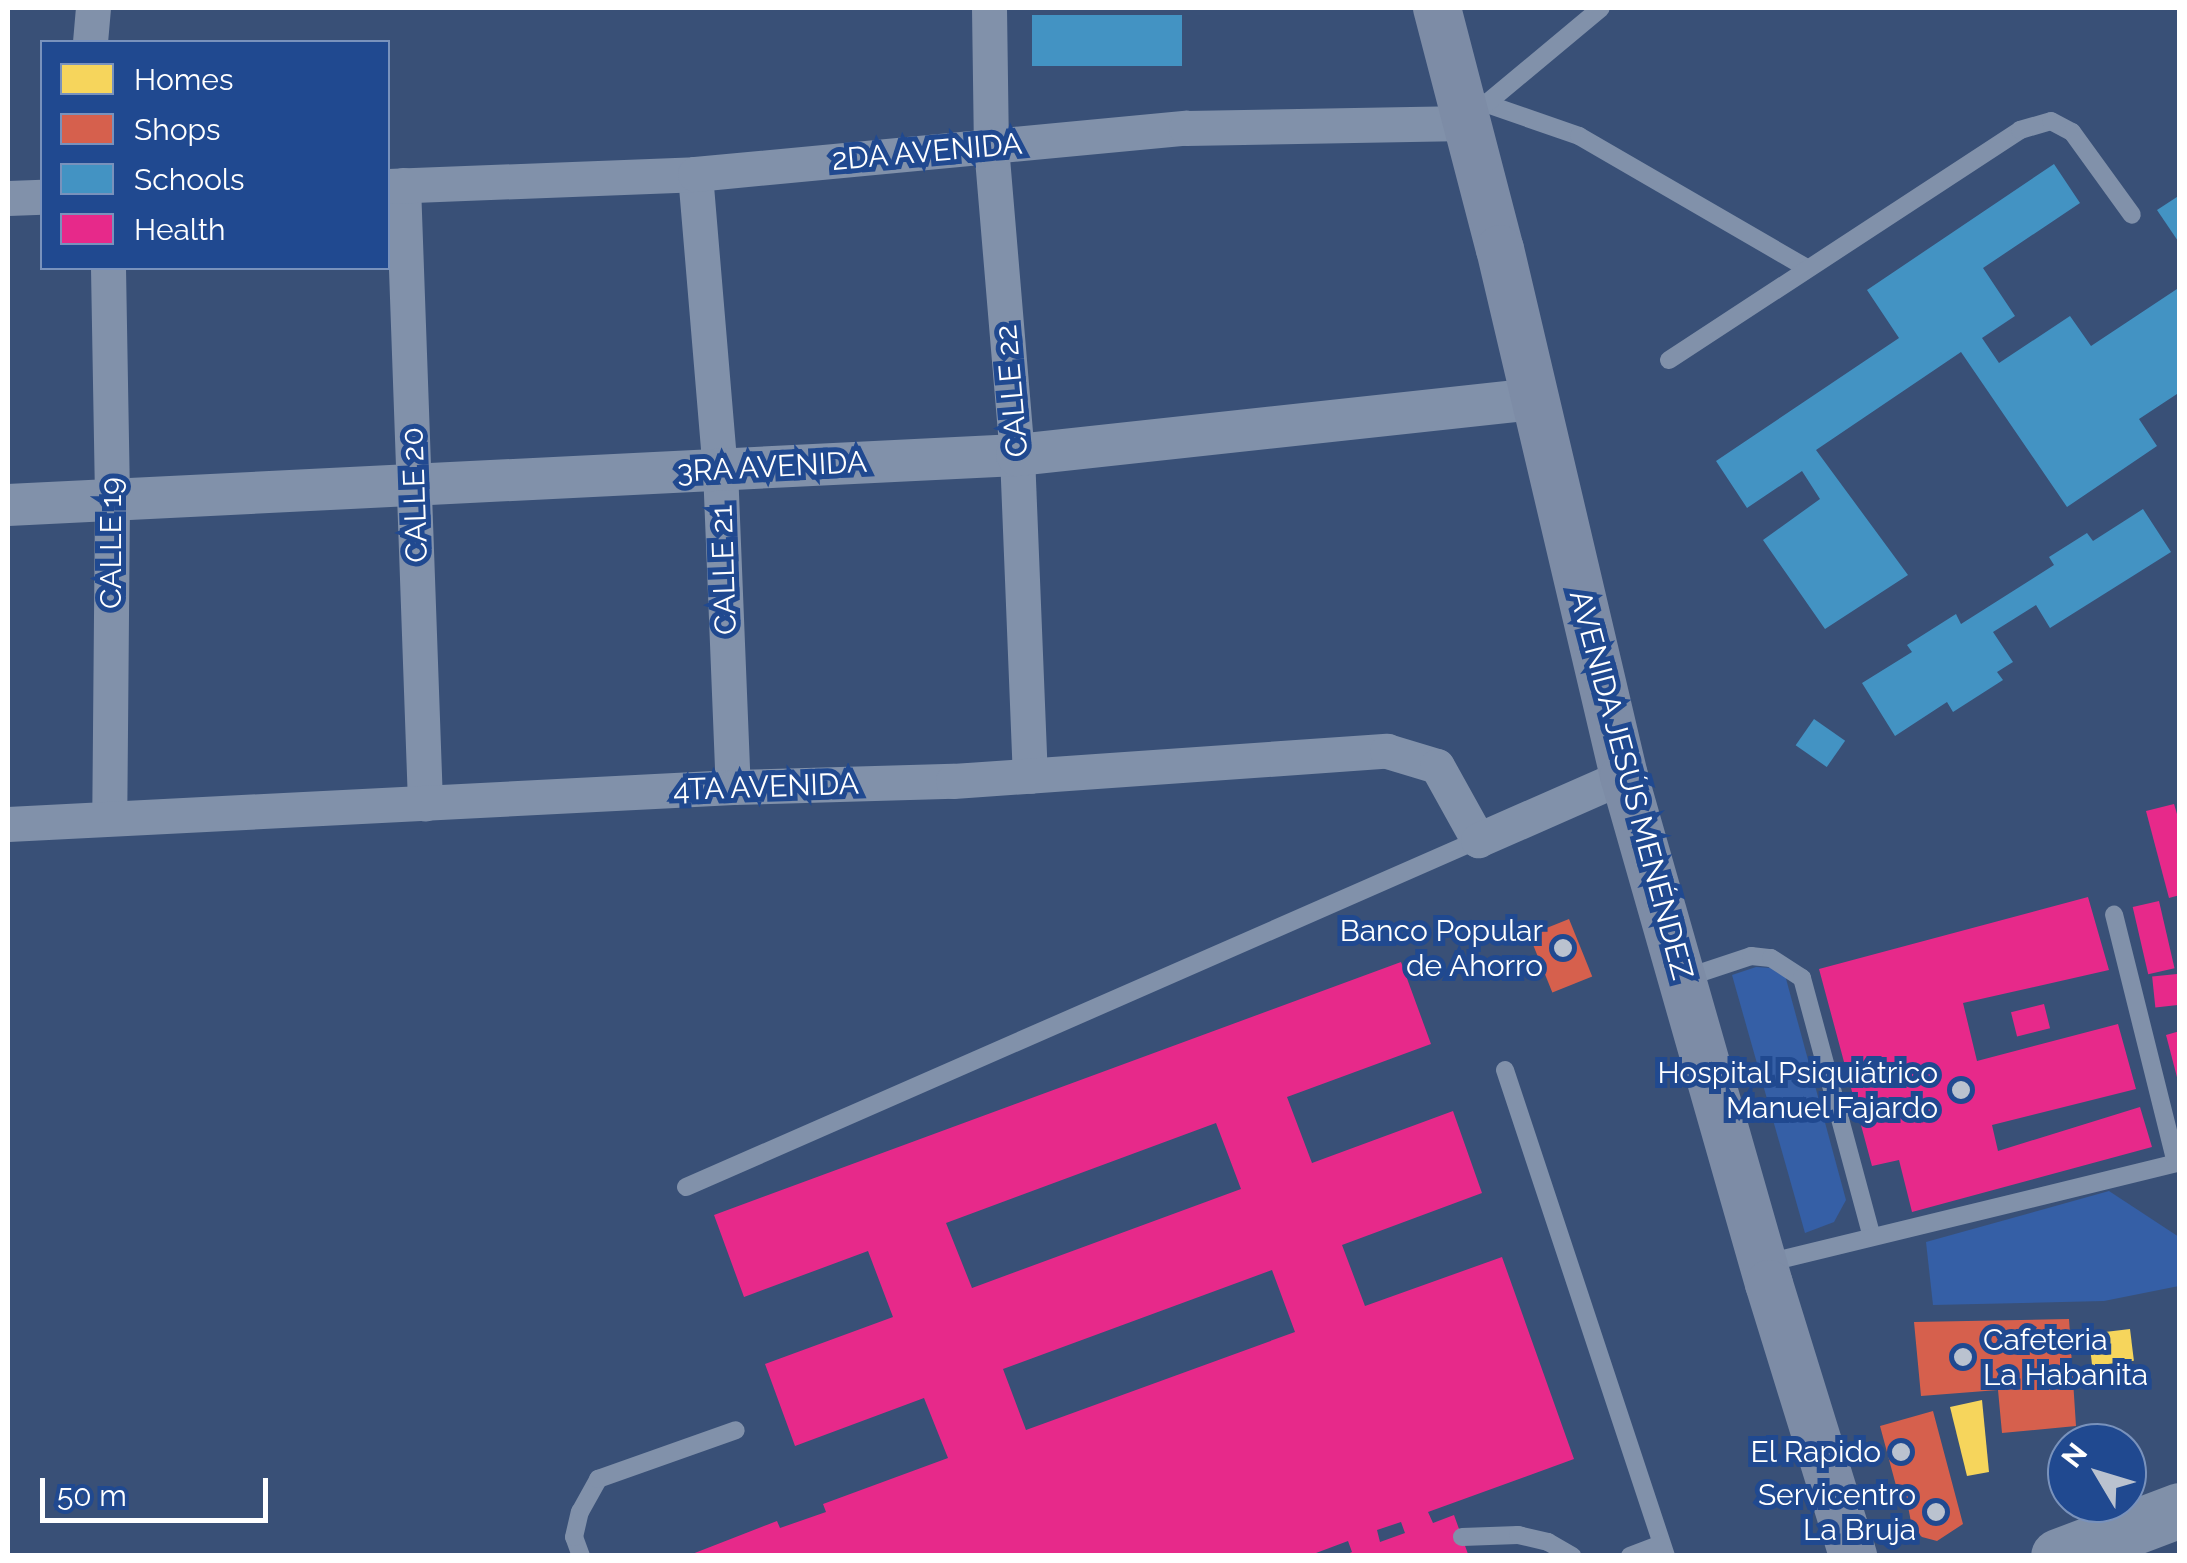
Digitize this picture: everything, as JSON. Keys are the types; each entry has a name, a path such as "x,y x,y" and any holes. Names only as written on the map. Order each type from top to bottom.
{"main road":[{"name":"AVENIDA JESÚS MENÉNDEZ","path":"1436,8 1471,107 1534,399 1624,776 1763,1264 1854,1556"},
{"path":"2058,1556 2180,1510"}],"street":[{"path":"90,40 93,8"},
{"name":"CALLE 22","path":"989,8 991,146 1018,455 1030,776"},
{"name":"2DA AVENIDA","path":"395,186 695,174 1186,128 1471,107"},
{"name":"CALLE 21","path":"695,174 720,469 732,787"},
{"name":"CALLE 20","path":"395,186 415,485 425,804"},
{"path":"8,198 40,197"},
{"name":"CALLE 19","path":"108,270 112,500 109,818"},
{"name":"3RA AVENIDA","path":"8,505 1018,455 1534,399"},
{"name":"4TA AVENIDA","path":"8,824 1030,776 1387,751 1437,766 1478,840"},
{"path":"1478,840 1624,776"}],"lane":[{"path":"1471,107 1602,8"},
{"path":"1471,107 1579,136 1807,268"},
{"path":"1668,360 2020,130 2050,121 2072,132 2132,215"},
{"path":"686,1187 1478,840"},
{"path":"1763,1264 2176,1163 2114,915"},
{"path":"1682,980 1752,956 1786,964 1802,978 1872,1237"},
{"path":"1505,1070 1664,1550 1630,1556"},
{"path":"581,1556 574,1537 580,1512 598,1479 736,1430"},
{"path":"1462,1537 1518,1535 1548,1542 1572,1556"}],"shaded area":[{"path":"1756,967 1772,968 1785,975 1846,1200 1834,1222 1805,1233 1732,975"},
{"path":"2109,1191 2179,1237 2179,1286 2104,1301 1933,1305 1926,1242"}],"building: Homes":[{"path":"2130,1329 2134,1361 2092,1366 2088,1334"},
{"path":"1982,1400 1989,1472 1967,1476 1950,1407"}],"building: Shops":[{"path":"1569,919 1592,976 1552,993 1529,935"},
{"path":"2069,1319 2076,1423 2047,1423 2047,1429 2002,1433 1998,1390 1921,1396 1914,1322"},
{"path":"1933,1411 1963,1524 1937,1541 1922,1537 1912,1527 1905,1491 1898,1493 1880,1426"}],"building: Schools":[{"path":"1032,15 1182,15 1182,66 1032,66"},
{"path":"2054,164 2080,203 1983,268 2015,316 1982,338 1999,363 2070,316 2091,346 2180,287 2180,392 2139,419 2157,446 2067,507 1961,352 1816,450 1908,575 1825,629 1763,540 1820,499 1802,471 1747,508 1716,461 1899,338 1867,290"},
{"path":"2180,195 2180,244 2157,210"},
{"path":"2143,509 2171,552 2050,628 2036,605 1993,632 2013,662 1997,672 2003,680 1953,712 1947,702 1895,736 1862,683 1912,652 1907,645 1956,614 1961,624 2054,565 2049,557 2087,533 2093,541"},
{"path":"1814,719 1845,741 1827,767 1796,745"}],"building: Health":[{"path":"2174,804 2180,824 2180,895 2169,898 2146,811"},
{"path":"2088,897 2109,970 1963,1003 1977,1061 2118,1024 2136,1089 1992,1125 1998,1151 2140,1107 2152,1147 1912,1212 1899,1160 1872,1166 1819,969"},
{"path":"2159,901 2175,968 2148,974 2133,907"},
{"path":"1401,962 1431,1044 1287,1097 1312,1163 1453,1111 1482,1193 1342,1245 1365,1306 1502,1257 1574,1459 1428,1512 1433,1523 1454,1515 1468,1554 1345,1555 1352,1552 1348,1541 1308,1556 687,1556 777,1521 780,1528 826,1512 823,1504 948,1458 924,1398 795,1446 765,1364 893,1317 868,1251 744,1297 714,1215","holes":["1216,1123 1241,1189 972,1288 946,1223","1272,1270 1295,1332 1026,1430 1003,1369","1401,1522 1405,1533 1380,1542 1377,1530"]},
{"path":"2177,974 2180,1005 2155,1007 2152,977"},
{"path":"2044,1004 2050,1028 2017,1036 2011,1012"},
{"path":"2180,1031 2180,1081 2178,1081 2166,1035"}],"place":[{"name":"Banco Popular de Ahorro","path":"1563,948"},
{"name":"Hospital Psiquiátrico Manuel Fajardo","path":"1961,1090"},
{"name":"Cafeteria La Habanita","path":"1963,1357"},
{"name":"El Rapido","path":"1901,1452"},
{"name":"Servicentro La Bruja","path":"1936,1512"}]}
